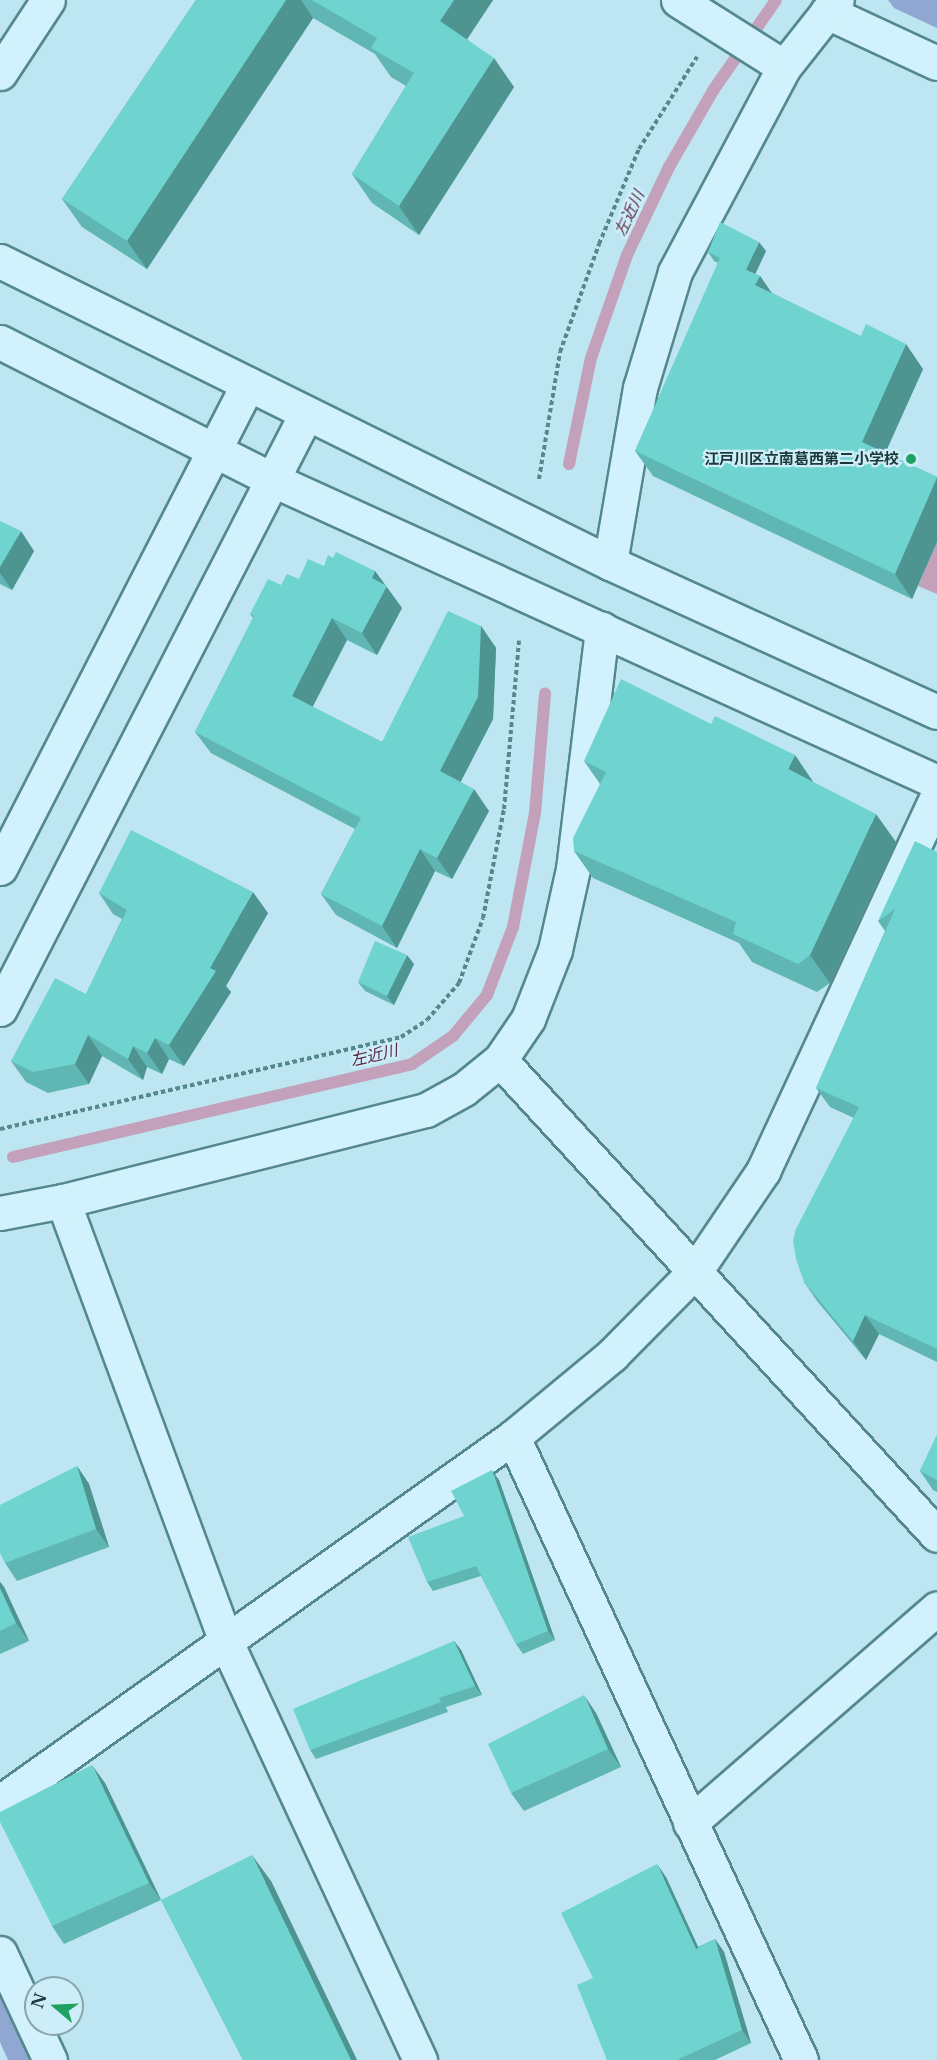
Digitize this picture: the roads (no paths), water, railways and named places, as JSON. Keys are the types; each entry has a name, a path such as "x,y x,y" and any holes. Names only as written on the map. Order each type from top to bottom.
{"street":[{"path":"0,73 48,0"},
{"path":"678,0 784,67"},
{"path":"610,563 640,388 675,272 784,67 832,6 937,63"},
{"path":"0,261 610,563 937,712"},
{"path":"0,342 273,480 937,782"},
{"path":"0,868 248,384"},
{"path":"0,1009 306,414"},
{"path":"0,1213 63,1201 426,1110 464,1089 500,1060 528,1019 555,950 573,869 602,629"},
{"path":"0,1802 513,1437 612,1355 696,1270 763,1171 937,797"},
{"path":"500,1060 696,1270 937,1535"},
{"path":"63,1201 225,1642 420,2060"},
{"path":"513,1437 801,2060"},
{"path":"690,1823 937,1608"},
{"path":"0,1953 50,2060"}],"waterway":[{"name":"左近川","path":"569,464 591,358 627,255 669,167 714,89 776,0"},
{"name":"左近川","path":"13,1157 412,1064 453,1036 487,995 513,927 535,813 545,693"}],"place":[{"name":"江戸川区立南葛西第二小学校","path":"911,459"}]}
